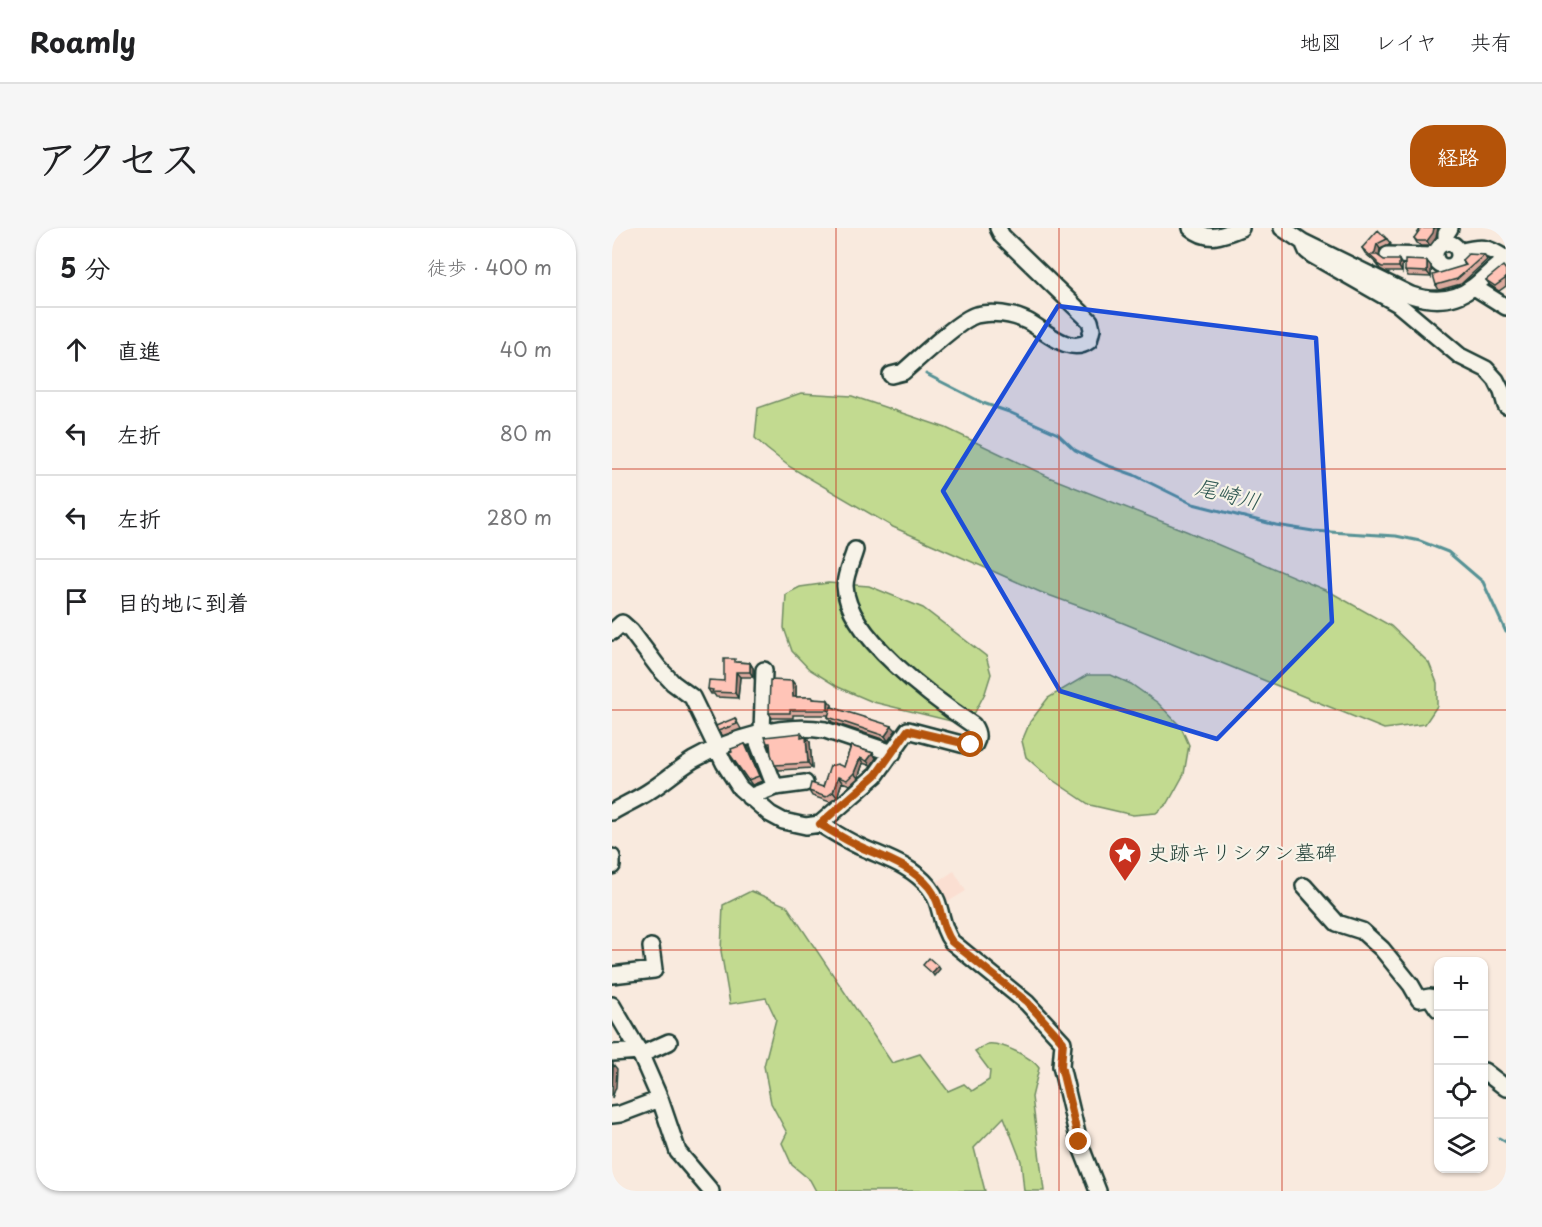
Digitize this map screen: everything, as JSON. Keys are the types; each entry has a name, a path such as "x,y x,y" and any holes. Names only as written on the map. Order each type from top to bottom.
{"street":[{"path":"891,375 903,372 968,318 986,313 1018,317 1065,344 1080,346 1089,341 1092,329 1090,321 1002,236 998,228"},
{"path":"1191,228 1198,234 1210,237 1222,236 1241,228"},
{"path":"1294,233 1411,295 1427,300 1451,299 1474,287 1506,259 1494,250 1484,248 1459,252"},
{"path":"1294,233 1312,255 1398,304 1460,356 1486,369 1496,380 1506,406"},
{"path":"1448,235 1459,252 1458,260 1449,267 1438,263 1435,256 1439,246 1448,235"},
{"path":"1388,255 1435,256"},
{"path":"1474,287 1506,307"},
{"path":"615,623 631,631 658,667 673,683 692,697 724,763 740,788 749,797 783,821 806,826 820,824 876,775 908,730 971,745 976,741 977,734 973,725 937,701 903,671 860,626 845,587 855,550"},
{"path":"764,669 759,734 775,787"},
{"path":"612,812 650,791 694,760 717,748 759,734 779,730 814,728 893,753"},
{"path":"749,797 775,787 805,783"},
{"path":"820,824 860,847 883,855 917,875 939,901 945,933 952,942 1027,1002 1063,1042 1061,1066 1079,1142 1098,1191"},
{"path":"612,857 612,866"},
{"path":"1304,886 1336,923 1362,931 1382,949 1411,985 1419,999 1430,997 1434,1003"},
{"path":"612,975 654,970 651,947"},
{"path":"612,1005 640,1053 660,1099 678,1152 711,1191"},
{"path":"612,1053 640,1053 669,1042"},
{"path":"1488,1074 1506,1088"},
{"path":"612,1115 660,1099"}],"highlighted area":[{"path":"1058,306 1316,338 1332,622 1217,739 1060,691 943,491"}],"shaded area":[{"path":"954,871 966,891 946,903 934,884"}],"green space":[{"path":"801,393 852,396 946,428 1051,478 1186,531 1332,593 1391,626 1429,663 1437,683 1437,706 1425,724 1384,729 1106,616 1040,592 893,527 790,467 755,438 758,408"},
{"path":"828,583 869,586 923,608 986,656 991,674 985,693 973,716 955,722 873,702 838,687 809,669 792,651 784,628 786,594 800,587"},
{"path":"1087,675 1111,675 1131,684 1158,703 1181,727 1189,745 1184,774 1168,803 1156,813 1133,815 1090,805 1051,779 1026,757 1022,741 1030,722 1048,698"},
{"path":"751,891 787,906 892,1063 920,1054 948,1091 964,1084 972,1091 989,1080 990,1071 975,1051 988,1044 1008,1048 1024,1055 1036,1064 1039,1068 1032,1097 1044,1191 1024,1191 1021,1161 1004,1117 974,1148 985,1191 816,1191 810,1180 792,1165 782,1143 787,1133 771,1103 764,1066 776,1019 766,998 730,1004 721,951 723,905"}],"building":[{"path":"1421,228 1434,228 1427,241 1417,241 1414,238"},
{"path":"1378,230 1387,239 1377,244 1372,255 1377,255 1384,260 1399,260 1399,267 1382,267 1362,248"},
{"path":"1468,254 1484,255 1457,279 1436,285 1433,275 1466,265 1462,260"},
{"path":"1405,260 1427,261 1427,272 1405,271"},
{"path":"1503,266 1506,270 1506,278 1495,286 1486,280"},
{"path":"724,659 750,663 750,672 736,672 735,693 712,692 713,690 708,689 709,680 724,681"},
{"path":"770,680 792,681 793,697 828,700 828,710 790,710 790,713 769,713"},
{"path":"831,707 892,726 885,736 828,717"},
{"path":"735,718 737,724 718,731 716,726"},
{"path":"801,733 801,738 806,737 808,763 775,765 770,743 767,743 765,737"},
{"path":"745,744 759,776 748,780 729,753 732,752 731,749"},
{"path":"851,746 873,753 867,761 860,758 854,773 847,780 838,777 833,792 826,797 809,791 811,783 823,787 830,766 837,764 844,767"},
{"path":"929,958 938,966 932,973 923,965"}],"waterway":[{"name":"尾崎川","path":"926,374 983,403 1058,434 1075,450 1134,475 1193,504 1276,525 1313,531 1396,536 1420,541 1448,552 1483,582 1506,632"},
{"path":"1499,1138 1506,1142"}],"place":[{"name":"史跡キリシタン墓碑","path":"1125,882"}],"route":[{"path":"971,745 908,730 876,775 820,824 860,847 883,855 917,875 939,901 945,933 952,942 1027,1002 1063,1042 1061,1066 1079,1142"}]}
